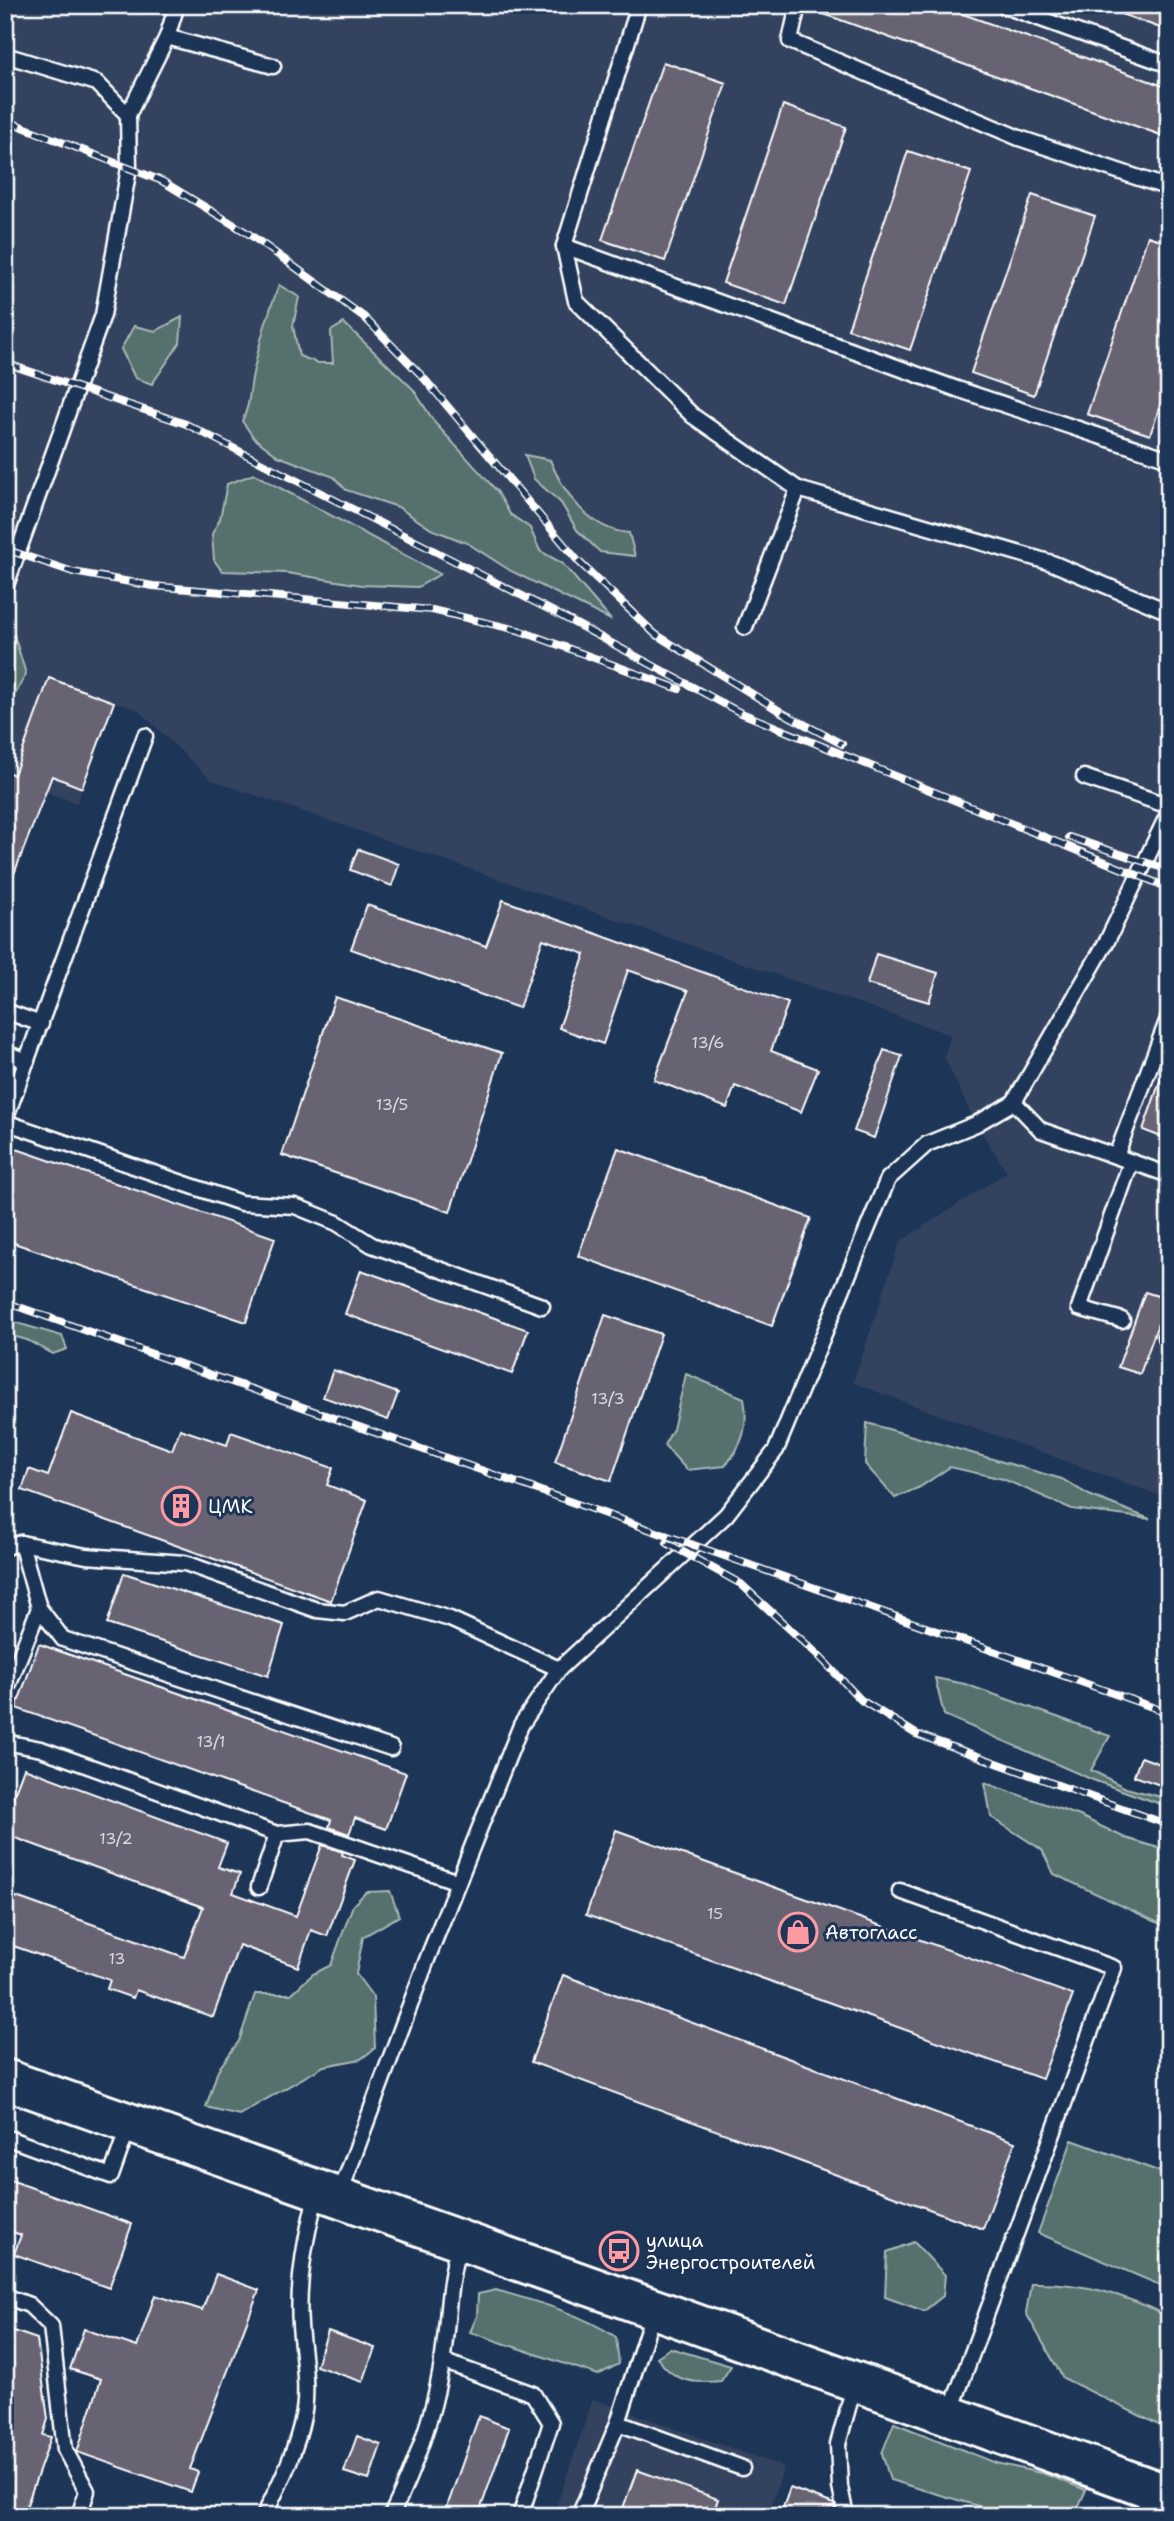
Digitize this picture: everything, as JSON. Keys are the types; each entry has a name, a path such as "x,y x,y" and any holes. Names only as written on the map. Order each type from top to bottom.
{"main road":[{"path":"5,2079 949,2415 1154,2500"}],"lane":[{"path":"5,588 103,315 129,168 128,115 167,37 177,5"},
{"path":"639,5 564,246 576,301 693,416 798,489 1052,563 1169,612"},
{"path":"798,5 790,41 1019,138 1169,188"},
{"path":"1002,5 1169,65"},
{"path":"167,37 272,66"},
{"path":"5,55 97,83 128,115"},
{"path":"564,246 957,388 1169,459"},
{"path":"745,627 798,489"},
{"path":"145,736 5,1121 242,1203 295,1206 337,1223 372,1245 542,1306"},
{"path":"1084,777 1169,806"},
{"path":"264,2516 290,2464 304,2413 300,2294 303,2249 328,2195 521,1725 559,1669 726,1515 752,1485 776,1450 888,1179 928,1144 976,1124 1014,1102 1107,941 1169,811"},
{"path":"5,1011 41,1024"},
{"path":"1116,1156 1169,1016"},
{"path":"5,1053 27,1061"},
{"path":"1014,1102 1041,1130 1169,1175"},
{"path":"1122,1321 1079,1308 1131,1161"},
{"path":"5,1547 21,1543 86,1556 185,1563 317,1610 345,1613 379,1598 450,1619 559,1669"},
{"path":"21,1543 39,1608 63,1639 391,1748"},
{"path":"5,1694 39,1608"},
{"path":"5,1742 41,1749 276,1834 310,1831 458,1882"},
{"path":"259,1887 276,1834"},
{"path":"900,1891 1114,1968 949,2415"},
{"path":"5,2137 111,2176 130,2124"},
{"path":"391,2516 415,2466 442,2361 450,2274 460,2242"},
{"path":"5,2296 29,2305 51,2326 65,2450 87,2491 79,2516"},
{"path":"579,2516 618,2423 654,2309"},
{"path":"442,2361 533,2394 551,2423 520,2516"},
{"path":"846,2516 840,2487 838,2444 856,2381"},
{"path":"618,2423 743,2468"}],"shaded area":[{"path":"5,5 1169,5 1169,1499 853,1383 900,1242 1007,1172 976,1124 944,1057 951,1035 211,780 137,709 114,702 77,803 46,792 5,904"},
{"path":"593,2399 784,2467 768,2516 553,2516"}],"green space":[{"path":"279,285 299,297 293,326 299,356 318,363 333,363 331,331 344,323 413,389 435,423 497,491 510,514 530,528 540,551 562,563 611,620 511,571 467,543 431,529 398,507 346,490 334,477 278,456 254,438 242,421 262,337"},
{"path":"182,317 180,343 152,384 135,378 121,349 134,326 156,331"},
{"path":"525,455 550,460 563,485 580,508 602,525 629,533 635,556 600,552 577,530 561,503 534,479"},
{"path":"254,474 440,574 418,587 362,585 287,573 222,571 214,560 212,534 220,519 227,484"},
{"path":"14,635 26,674 16,693 5,695 5,643"},
{"path":"10,1321 62,1336 67,1349 53,1354 27,1340 5,1334 5,1324"},
{"path":"686,1374 744,1398 746,1417 743,1435 725,1466 687,1470 664,1445 673,1429"},
{"path":"867,1423 1062,1479 1089,1495 1150,1519 1072,1509 1003,1479 950,1467 920,1487 895,1498 865,1464"},
{"path":"935,1678 965,1684 1110,1736 1091,1770 1126,1788 1169,1799 1169,1807 1093,1780 944,1715"},
{"path":"985,1783 1080,1816 1125,1838 1169,1851 1169,1928 1054,1874 1042,1850 991,1817"},
{"path":"390,1891 399,1916 363,1937 356,1974 373,1997 375,2048 361,2059 324,2066 239,2115 206,2107 218,2070 239,2041 255,1994 291,1994 313,1974 331,1965 353,1905 366,1892"},
{"path":"1072,2140 1169,2175 1169,2289 1038,2233"},
{"path":"914,2242 945,2275 943,2296 924,2311 885,2297 887,2252"},
{"path":"1031,2283 1068,2285 1102,2291 1169,2317 1169,2430 1063,2378 1026,2313"},
{"path":"496,2290 558,2309 588,2321 616,2337 619,2364 598,2375 470,2332 477,2316 478,2294"},
{"path":"670,2348 731,2366 721,2381 684,2380 670,2372 657,2357"},
{"path":"894,2423 996,2463 1045,2474 1086,2490 1074,2516 1012,2516 890,2480 882,2453"}],"building":[{"path":"807,5 938,5 1169,88 1169,138 807,8"},
{"path":"1105,5 1169,5 1169,31 1104,8"},
{"path":"663,62 726,83 665,261 602,240"},
{"path":"783,105 846,127 786,305 723,283"},
{"path":"908,151 971,172 910,350 848,329"},
{"path":"1032,195 1095,216 1034,395 971,373"},
{"path":"1148,236 1169,243 1169,380 1150,435 1087,414"},
{"path":"49,678 114,702 82,788 52,776 5,897 5,771 14,775"},
{"path":"358,849 399,864 392,886 350,870"},
{"path":"503,900 788,1003 771,1051 818,1069 801,1112 735,1086 727,1108 654,1080 688,991 628,970 603,1044 559,1028 585,954 543,939 519,1008 351,949 367,905 486,946"},
{"path":"876,954 938,973 929,1002 867,984"},
{"path":"335,997 502,1053 450,1212 282,1155"},
{"path":"884,1050 902,1056 874,1138 854,1131"},
{"path":"1166,1064 1169,1065 1169,1140 1143,1130"},
{"path":"5,1145 275,1238 246,1322 5,1240"},
{"path":"618,1148 811,1218 772,1326 578,1256"},
{"path":"361,1270 528,1330 512,1374 345,1314"},
{"path":"1145,1292 1167,1299 1140,1374 1118,1367"},
{"path":"605,1315 661,1334 611,1481 555,1462"},
{"path":"333,1370 398,1393 388,1420 323,1397"},
{"name":"ЦМК","path":"71,1413 172,1450 180,1429 227,1445 231,1432 333,1468 327,1485 367,1500 331,1601 22,1490 29,1469 48,1476"},
{"path":"124,1573 284,1625 268,1676 107,1624"},
{"path":"39,1644 406,1773 386,1829 355,1818 349,1834 329,1827 331,1820 16,1708"},
{"path":"1141,1757 1169,1767 1169,1788 1134,1776"},
{"path":"24,1768 227,1843 218,1867 240,1874 233,1893 296,1916 322,1845 343,1852 342,1855 355,1860 327,1936 311,1930 298,1967 239,1945 213,2017 136,1990 133,1998 107,1989 110,1980 5,1943 5,1893 184,1957 203,1907 5,1834 5,1818"},
{"path":"616,1830 1073,1995 1042,2079 586,1915"},
{"path":"563,1975 1015,2142 983,2229 531,2062"},
{"path":"5,2178 132,2224 109,2288 14,2254 21,2235 5,2229"},
{"path":"216,2274 259,2290 190,2469 198,2472 191,2492 77,2452 101,2379 70,2369 84,2329 137,2347 155,2295 202,2310"},
{"path":"5,2328 37,2339 48,2419 43,2435 51,2437 23,2516 5,2516"},
{"path":"328,2331 375,2348 363,2382 316,2366"},
{"path":"479,2416 509,2428 478,2516 460,2516 461,2512 447,2507"},
{"path":"357,2436 381,2445 369,2480 344,2472"},
{"path":"637,2470 718,2499 712,2516 620,2516"},
{"path":"790,2488 834,2504 836,2516 780,2516"}],"railway":[{"path":"5,120 162,181 249,234 364,317 422,376 578,561 655,634 783,713 842,744"},
{"path":"5,363 186,424 552,611 739,712 1169,888"},
{"path":"5,549 73,572 153,586 432,610 518,630 679,689"},
{"path":"1069,837 1169,870"},
{"path":"5,1302 1169,1713"},
{"path":"667,1543 741,1584 818,1655 861,1700 916,1734 1169,1825"}],"place":[{"name":"ЦМК","path":"181,1506"},
{"name":"Автогласс","path":"798,1932"},
{"name":"улица Энергостроителей","path":"619,2251"}]}
